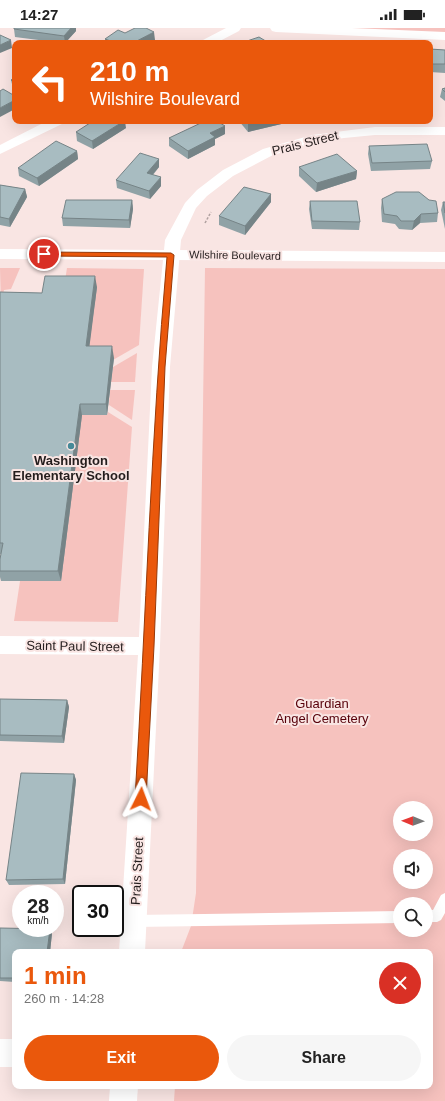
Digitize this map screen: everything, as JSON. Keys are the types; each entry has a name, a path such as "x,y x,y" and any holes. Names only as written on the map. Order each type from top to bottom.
{"street":[{"path":"213,40 236,28"},
{"path":"276,28 445,36"},
{"path":"0,150 51,124"},
{"name":"Prais Street","path":"132,949 149,646 161,367 173,240 190,206 202,193 228,173 268,152 317,138 344,134 375,131 445,131"},
{"name":"Wilshire Boulevard","path":"0,254 445,257"},
{"name":"Saint Paul Street","path":"0,645 149,646"},
{"path":"0,1053 12,1053"},
{"path":"123,1101 124,1089"}],"lane":[{"path":"436,918 445,899"},
{"path":"134,920 193,921 393,917"}],"path":[{"path":"202,228 212,210"}],"green space":[{"path":"276,28 445,28 445,36"},
{"path":"0,268 20,268 11,289 4,290 1,304"},
{"path":"67,268 144,269 139,345 113,360 88,358 64,287"},
{"name":"Guardian Angel Cemetery","path":"205,268 445,269 445,1101 174,1101 175,1089 433,1089 433,949 182,949 191,926 196,893"},
{"path":"137,353 135,382 111,382 113,367"},
{"path":"110,390 135,390 132,420 109,405"},
{"path":"108,412 132,427 118,622 14,621 20,581 82,415 107,415"}],"building":[{"path":"14,28 71,28 64,36"},
{"path":"135,28 146,28 154,32 139,40 105,39 118,30 125,33"},
{"path":"0,35 11,40 0,45"},
{"path":"259,37 264,40 250,40"},
{"path":"433,49 445,50 445,64 433,64"},
{"path":"3,89 12,94 12,102 0,108 0,91"},
{"path":"88,124 119,124 92,141 76,132"},
{"path":"199,124 222,124 225,126 210,133 215,137 188,151 169,138"},
{"path":"56,141 77,151 37,178 18,168"},
{"path":"427,144 432,161 372,163 369,146"},
{"path":"140,153 159,159 147,173 161,177 149,191 116,180"},
{"path":"337,154 357,171 317,183 299,167"},
{"path":"0,185 25,189 9,219 0,217"},
{"path":"244,187 271,194 245,226 219,216"},
{"path":"396,192 419,192 429,200 436,201 438,213 421,214 414,221 401,221 397,216 384,214 382,199"},
{"path":"66,200 132,200 129,220 62,218"},
{"path":"310,201 357,201 360,222 312,221"},
{"path":"443,202 445,202 445,213"},
{"path":"45,276 95,276 86,346 112,346 106,404 80,404 58,571 0,571 0,559 3,543 0,543 0,292 42,293"},
{"path":"0,699 67,700 62,736 0,735"},
{"path":"21,773 74,774 63,879 6,880"},
{"path":"0,928 12,928 12,937 49,937 47,949 12,949 12,978 0,978"}],"place":[{"name":"Washington Elementary School","path":"71,446"}],"route":[{"path":"44,254 171,255 161,367 141,799"}]}
